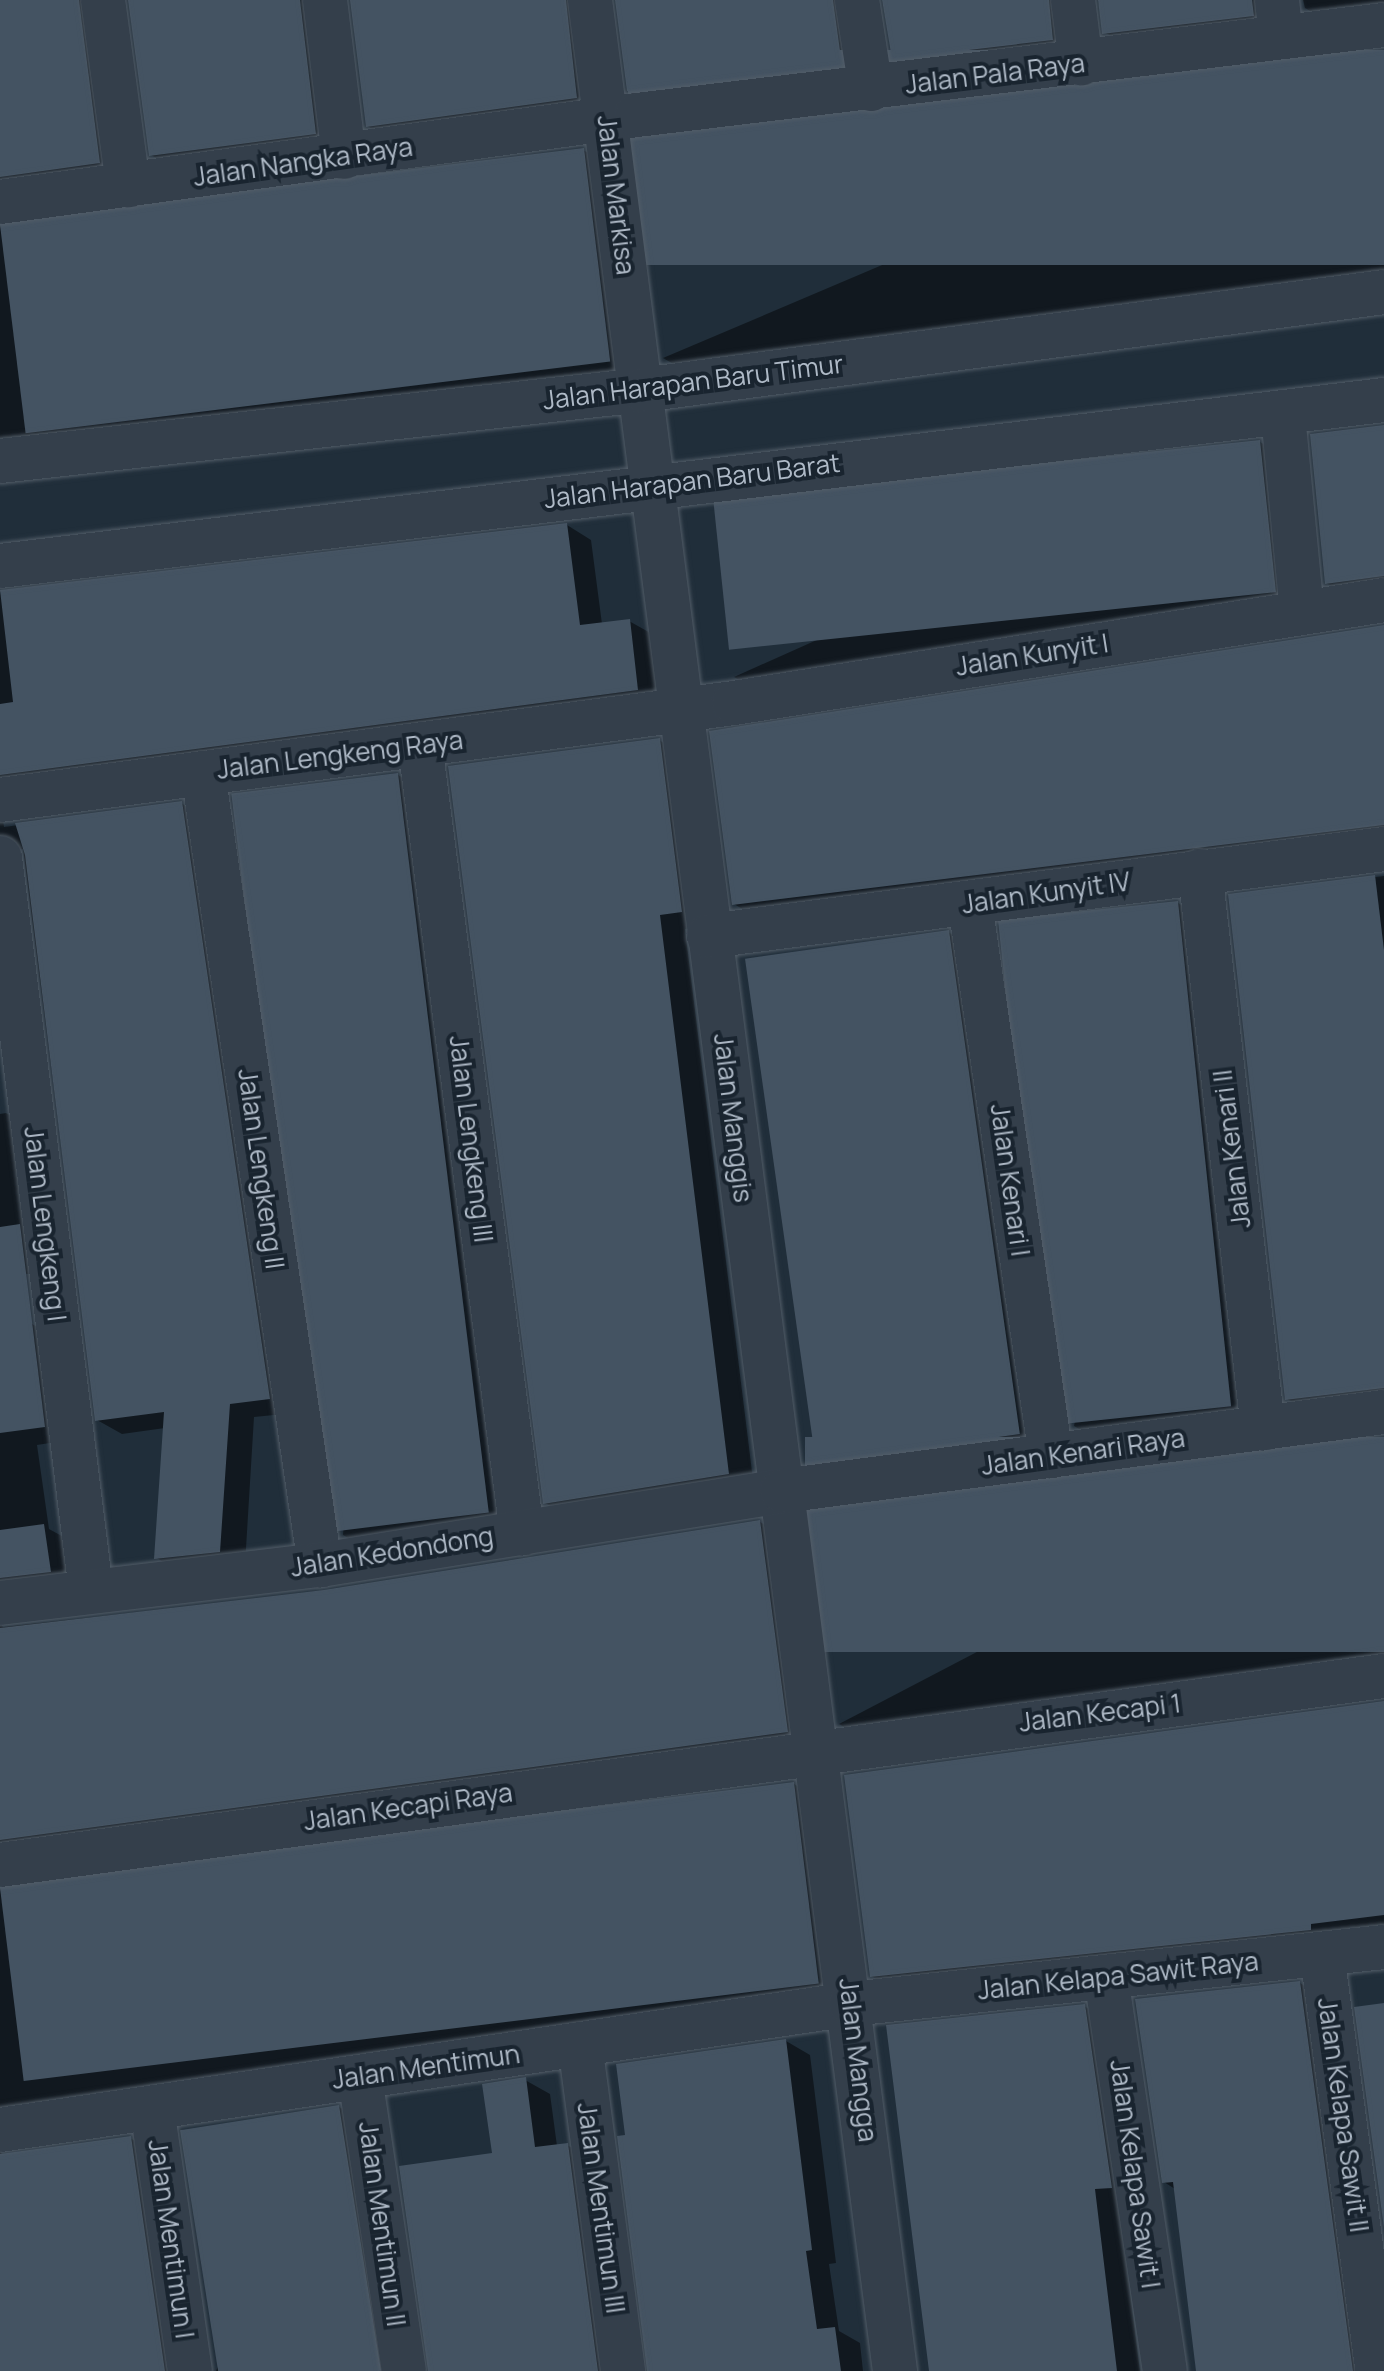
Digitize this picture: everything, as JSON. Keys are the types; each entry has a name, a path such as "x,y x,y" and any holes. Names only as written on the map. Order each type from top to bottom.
{"street":[{"path":"103,0 128,185"},
{"path":"325,0 344,157"},
{"name":"Jalan Markisa","path":"590,0 652,485"},
{"path":"857,0 871,89"},
{"path":"1073,0 1081,63"},
{"name":"Jalan Pala Raya","path":"607,121 1081,63 1279,18 1384,25"},
{"name":"Jalan Nangka Raya","path":"0,202 607,121"},
{"name":"Jalan Harapan Baru Timur","path":"0,461 642,390 1384,292"},
{"name":"Jalan Harapan Baru Barat","path":"0,566 652,485 1283,415 1384,400"},
{"path":"1283,415 1302,611"},
{"name":"Jalan Manggis","path":"652,485 816,1750"},
{"name":"Jalan Kunyit I","path":"680,710 1384,600"},
{"name":"Jalan Lengkeng Raya","path":"0,800 680,710"},
{"name":"Jalan Lengkeng III","path":"420,745 522,1533"},
{"name":"Jalan Lengkeng II","path":"203,773 320,1565"},
{"name":"Jalan Kunyit IV","path":"709,936 1384,849"},
{"name":"Jalan Lengkeng I","path":"0,858 91,1591"},
{"name":"Jalan Kenari II","path":"1200,871 1263,1428"},
{"name":"Jalan Kenari I","path":"970,904 1051,1456"},
{"name":"Jalan Kenari Raya","path":"782,1491 1384,1412"},
{"name":"Jalan Kedondong","path":"0,1603 320,1565 782,1491"},
{"name":"Jalan Kecapi 1","path":"816,1750 1384,1676"},
{"name":"Jalan Kecapi Raya","path":"0,1865 816,1750"},
{"name":"Jalan Mangga","path":"816,1750 851,2004 895,2371"},
{"name":"Jalan Kelapa Sawit Raya","path":"851,2004 1384,1947"},
{"name":"Jalan Kelapa Sawit II","path":"1322,1954 1378,2371"},
{"name":"Jalan Kelapa Sawit I","path":"1106,1977 1165,2371"},
{"name":"Jalan Mentimun","path":"0,2130 851,2004"},
{"name":"Jalan Mentimun III","path":"580,2044 623,2371"},
{"name":"Jalan Mentimun II","path":"360,2077 404,2371"},
{"name":"Jalan Mentimun I","path":"152,2108 190,2371"}],"building":[{"path":"0,0 79,0 100,163 0,177"},
{"path":"128,0 300,0 316,134 149,156"},
{"path":"350,0 566,0 577,98 366,127"},
{"path":"615,0 833,0 842,65 627,91"},
{"path":"882,0 1049,0 1053,40 892,59"},
{"path":"1098,0 1252,0 1254,16 1102,34"},
{"path":"628,50 1384,50 1384,265 628,265"},
{"path":"584,148 610,361 26,433 0,220"},
{"path":"1384,425 1384,576 1325,584 1310,434"},
{"path":"1260,440 1276,592 729,650 713,497"},
{"path":"567,523 580,625 630,619 638,690 0,775 0,704 13,702 0,590"},
{"path":"1384,625 1384,825 732,905 709,731"},
{"path":"660,738 682,912 660,915 729,1474 543,1504 448,766"},
{"path":"398,773 489,1512 322,1533 231,793"},
{"path":"182,801 270,1399 230,1404 220,1552 154,1559 164,1412 95,1421 25,855 15,823"},
{"path":"1375,875 1384,950 1384,1388 1285,1400 1228,894"},
{"path":"1178,901 1231,1406 1051,1425 998,920"},
{"path":"949,930 1020,1434 816,1463 745,959"},
{"path":"20,1224 45,1427 0,1433 0,1227"},
{"path":"805,1437 1384,1437 1384,1652 805,1652"},
{"path":"760,1520 788,1732 0,1840 0,1628 324,1590"},
{"path":"44,1524 51,1572 0,1578 0,1530"},
{"path":"1384,1701 1384,1915 1311,1924 1311,1930 870,1977 844,1775"},
{"path":"794,1782 819,1983 24,2081 0,1879"},
{"path":"1300,1981 1353,2371 1196,2371 1173,2182 1162,2183 1135,1999"},
{"path":"1384,2003 1384,2228 1354,2007"},
{"path":"1085,2004 1112,2188 1095,2189 1117,2371 929,2371 886,2025"},
{"path":"786,2039 812,2250 806,2251 817,2329 835,2327 841,2371 647,2371 617,2136 625,2135 616,2064"},
{"path":"526,2077 535,2147 568,2143 598,2371 428,2371 399,2166 492,2153 482,2084"},
{"path":"339,2105 381,2371 218,2371 180,2130"},
{"path":"131,2136 165,2371 0,2371 0,2154"}]}
